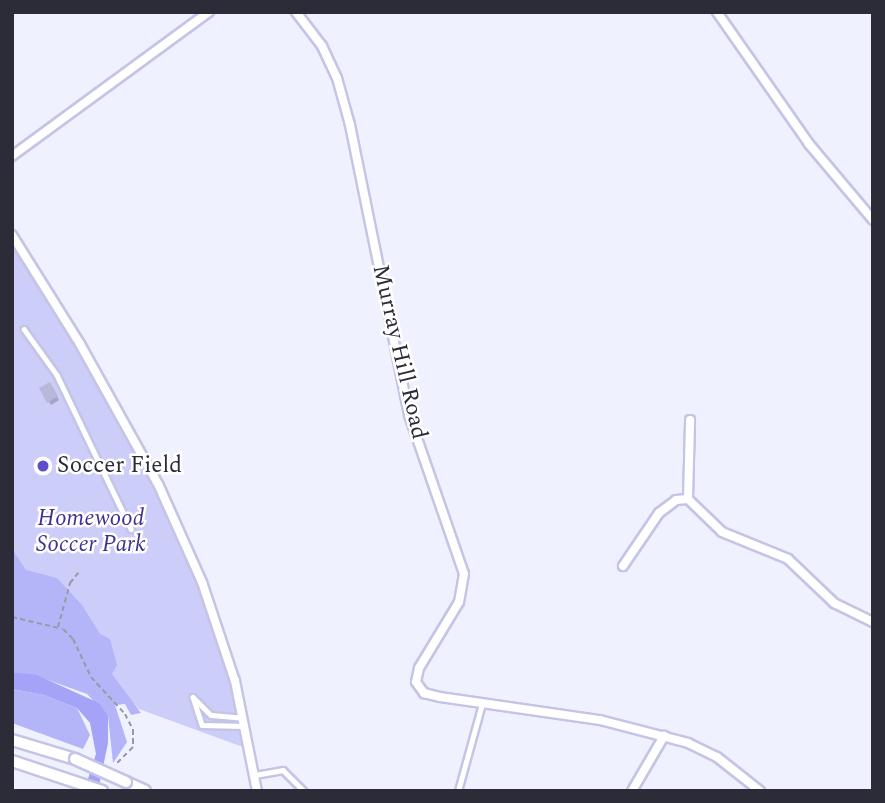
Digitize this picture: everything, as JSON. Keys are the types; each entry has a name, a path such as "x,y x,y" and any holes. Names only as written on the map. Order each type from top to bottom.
{"main road":[{"path":"12,740 75,759 145,791"},
{"path":"12,761 78,780 102,791"}],"street":[{"path":"12,156 209,12"},
{"name":"Murray Hill Road","path":"296,12 322,46 337,78 351,125 409,415 464,574 459,602 419,668 416,682 424,693 600,720 664,736 717,757 760,791"},
{"path":"718,12 809,144 873,220"},
{"path":"12,235 80,344 159,486 219,627 244,722 257,791"},
{"path":"690,420 688,499 722,532 788,559 834,603 873,622"},
{"path":"623,566 659,513 676,500 688,499"},
{"path":"632,791 664,736"}],"lane":[{"path":"24,328 57,375 131,529"},
{"path":"193,697 211,715 244,722 202,725 193,697"},
{"path":"458,791 482,702"},
{"path":"255,775 283,770 304,791"}],"path":[{"path":"58,628 71,583 79,572"},
{"path":"12,617 58,628 73,639 96,685 125,714 134,736 131,750 112,771"}],"green space":[{"name":"Homewood Soccer Park","path":"12,233 68,323 173,518 223,643 251,750 139,709 12,579"}],"shaded area":[{"path":"12,549 26,570 57,578 82,605 100,634 110,639 117,665 112,674 141,713 131,715 125,704 115,705 127,742 113,763 108,716 87,694 37,676 12,672"},
{"path":"12,672 37,675 99,703 108,716 108,743 98,791 84,791 96,754 90,723 77,708 44,695 12,689"},
{"path":"12,689 44,695 77,708 90,735 83,749 12,723"}],"building":[{"path":"50,382 58,396 47,403 39,388"}],"place":[{"name":"Soccer Field","path":"43,466"}]}
